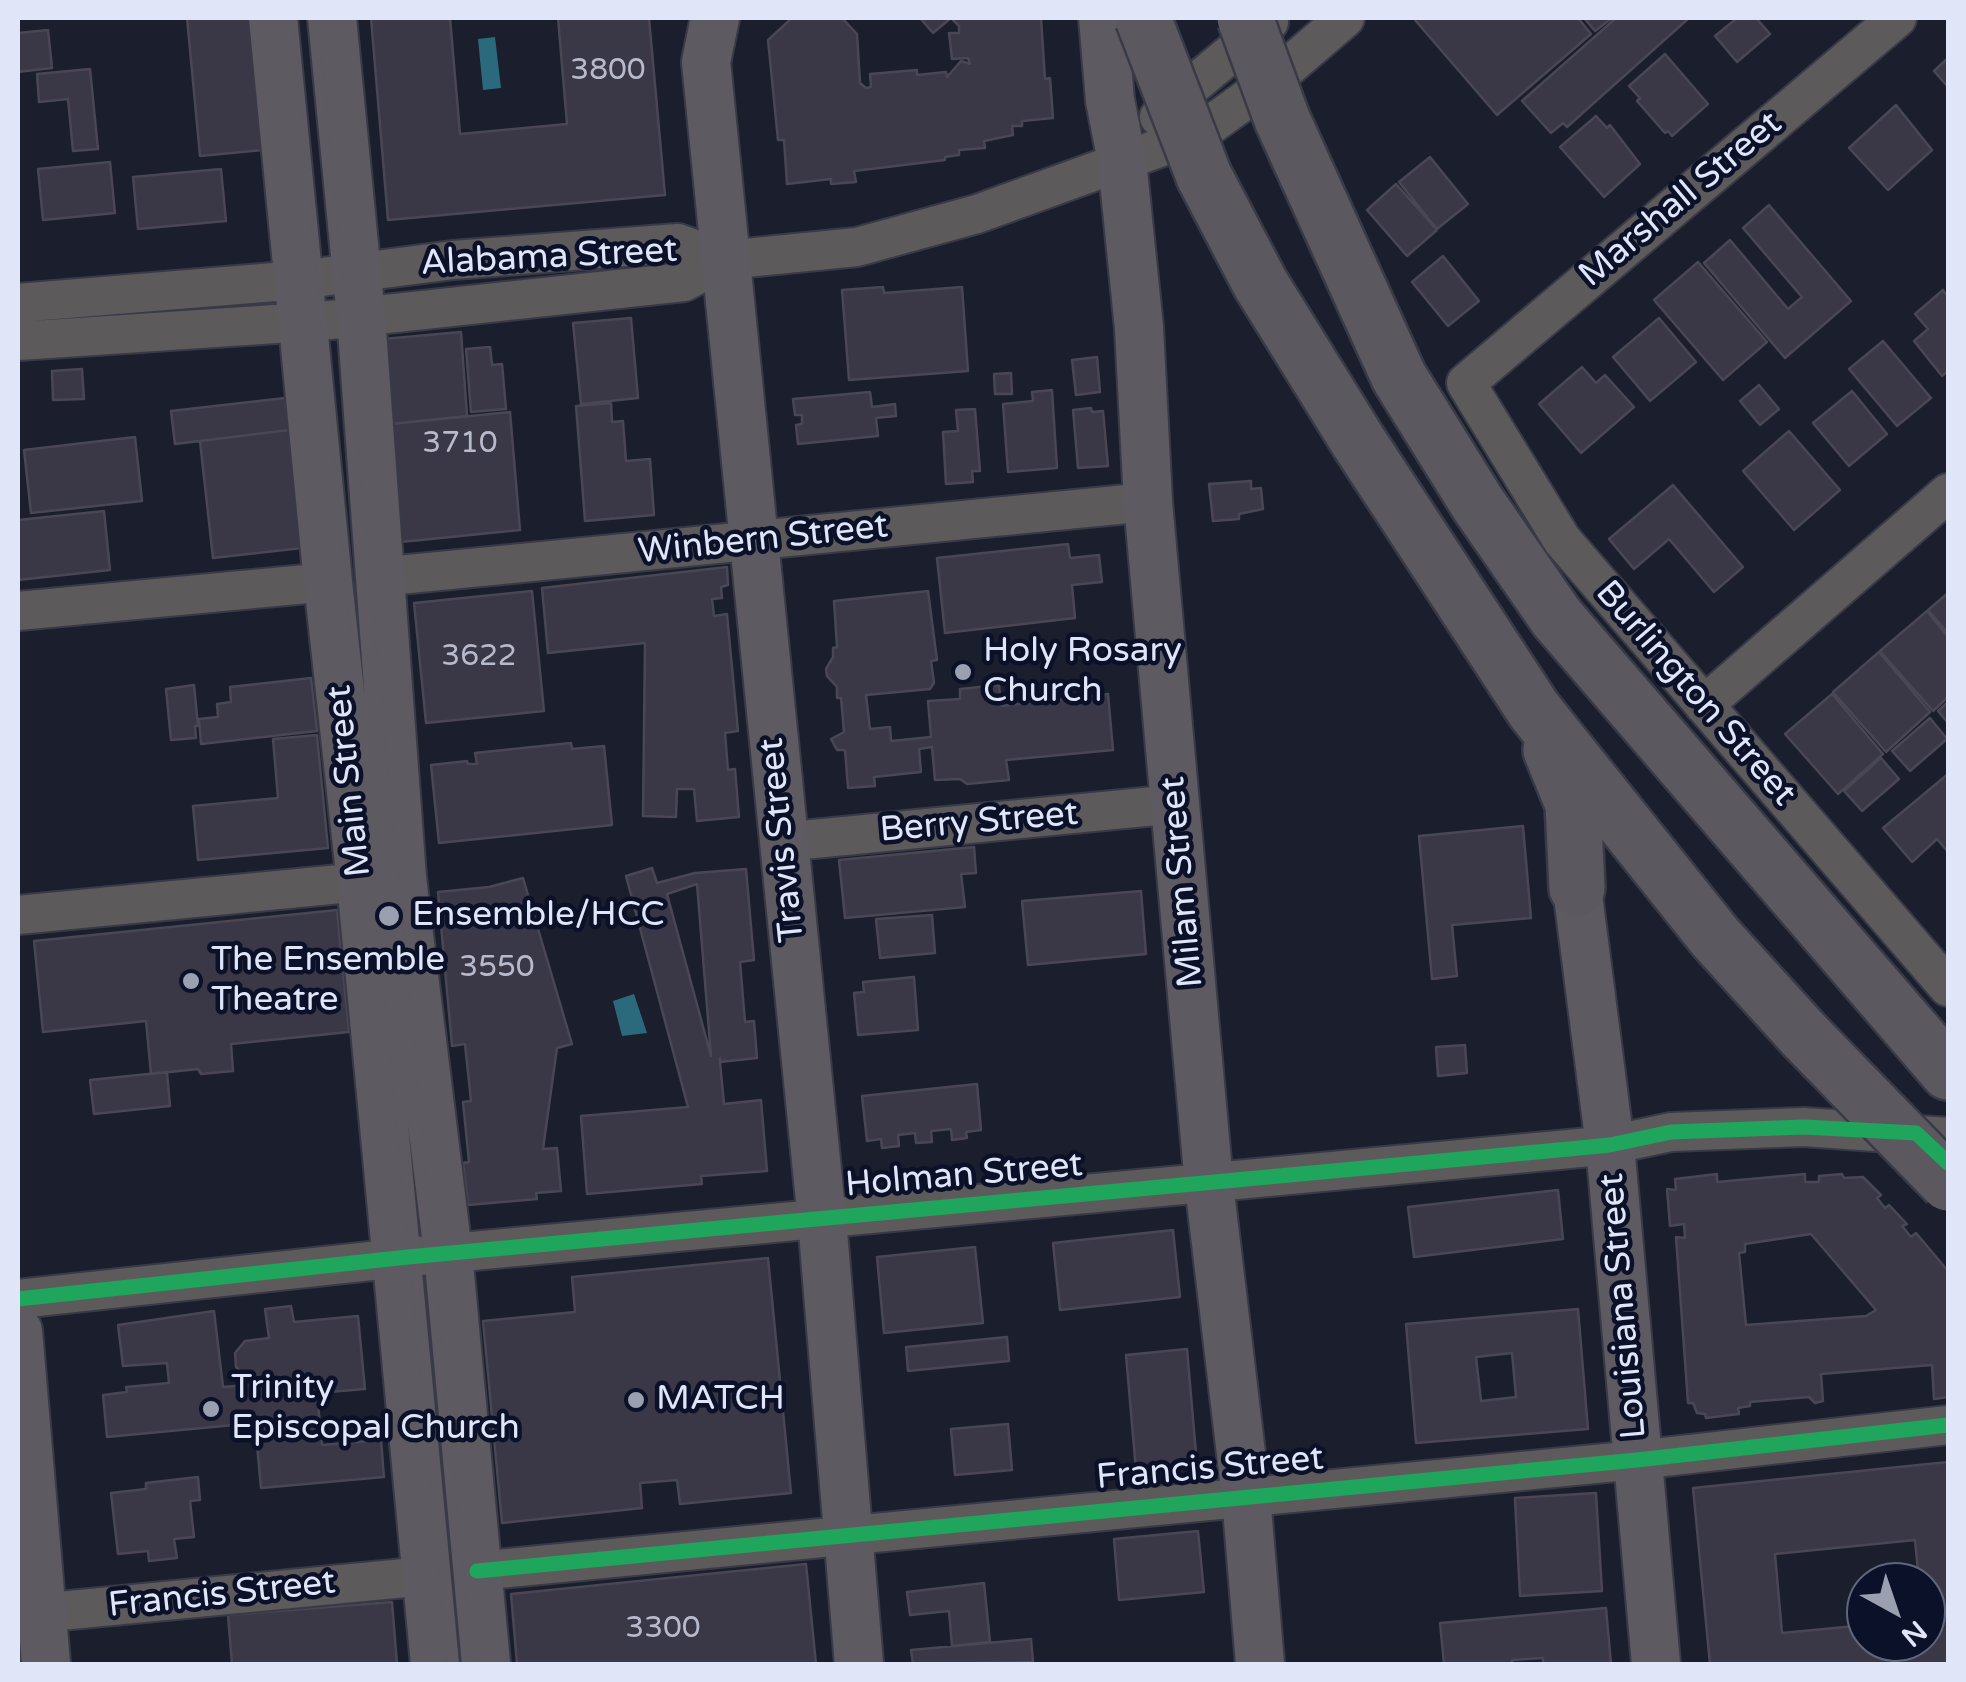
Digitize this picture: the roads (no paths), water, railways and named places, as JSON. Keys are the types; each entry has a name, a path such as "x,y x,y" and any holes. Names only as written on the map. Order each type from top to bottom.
{"highway":[{"path":"1142,18 1204,176 1260,283 1427,550 1534,710 1715,937 1804,1035 1948,1182"},
{"path":"1245,18 1282,119 1399,377 1478,504 1557,618 1948,1072"},
{"path":"1534,710 1573,804 1578,888"}],"main road":[{"name":"Main Street","path":"274,18 361,882 434,1664"},
{"name":"Main Street","path":"332,18 359,294 402,878 448,1253 486,1664"},
{"name":"Milam Street","path":"1102,18 1110,100 1122,160 1139,328 1148,502 1209,1184 1246,1496 1260,1664"},
{"path":"1110,100 1142,18"},
{"name":"Travis Street","path":"711,40 724,260 822,1220 859,1664"},
{"name":"Louisiana Street","path":"1578,888 1610,1145 1656,1664"},
{"path":"18,1330 30,1614 46,1664"}],"street":[{"path":"711,40 728,18"},
{"path":"1122,160 1169,105 1274,18"},
{"path":"724,260 857,247 977,214 1198,134 1273,80 1346,18"},
{"name":"Marshall Street","path":"1466,382 1897,18"},
{"name":"Alabama Street","path":"18,341 359,294 678,243 724,260"},
{"name":"Alabama Street","path":"18,303 300,301"},
{"name":"Burlington Street","path":"1466,382 1562,540 1948,987"},
{"path":"1704,705 1948,493"},
{"name":"Winbern Street","path":"378,577 1148,502"},
{"path":"18,611 328,582"},
{"name":"Berry Street","path":"782,842 1176,804"},
{"path":"18,915 361,882"},
{"name":"Holman Street","path":"18,1299 448,1253 1610,1145 1671,1132 1762,1127 1948,1136"},
{"name":"Francis Street","path":"477,1570 1637,1460 1948,1425"},
{"name":"Francis Street","path":"30,1614 426,1576"}],"water":[{"path":"495,37 501,88 483,90 478,39"},
{"path":"634,994 647,1033 622,1036 613,1001"}],"tram line":[{"path":"293,18 447,1664"},
{"path":"318,18 472,1664"}],"place":[{"name":"Holy Rosary Church","path":"963,672"},
{"name":"Ensemble/HCC","path":"389,916"},
{"name":"The Ensemble Theatre","path":"191,981"},
{"name":"MATCH","path":"636,1400"},
{"name":"Trinity Episcopal Church","path":"211,1409"}]}
